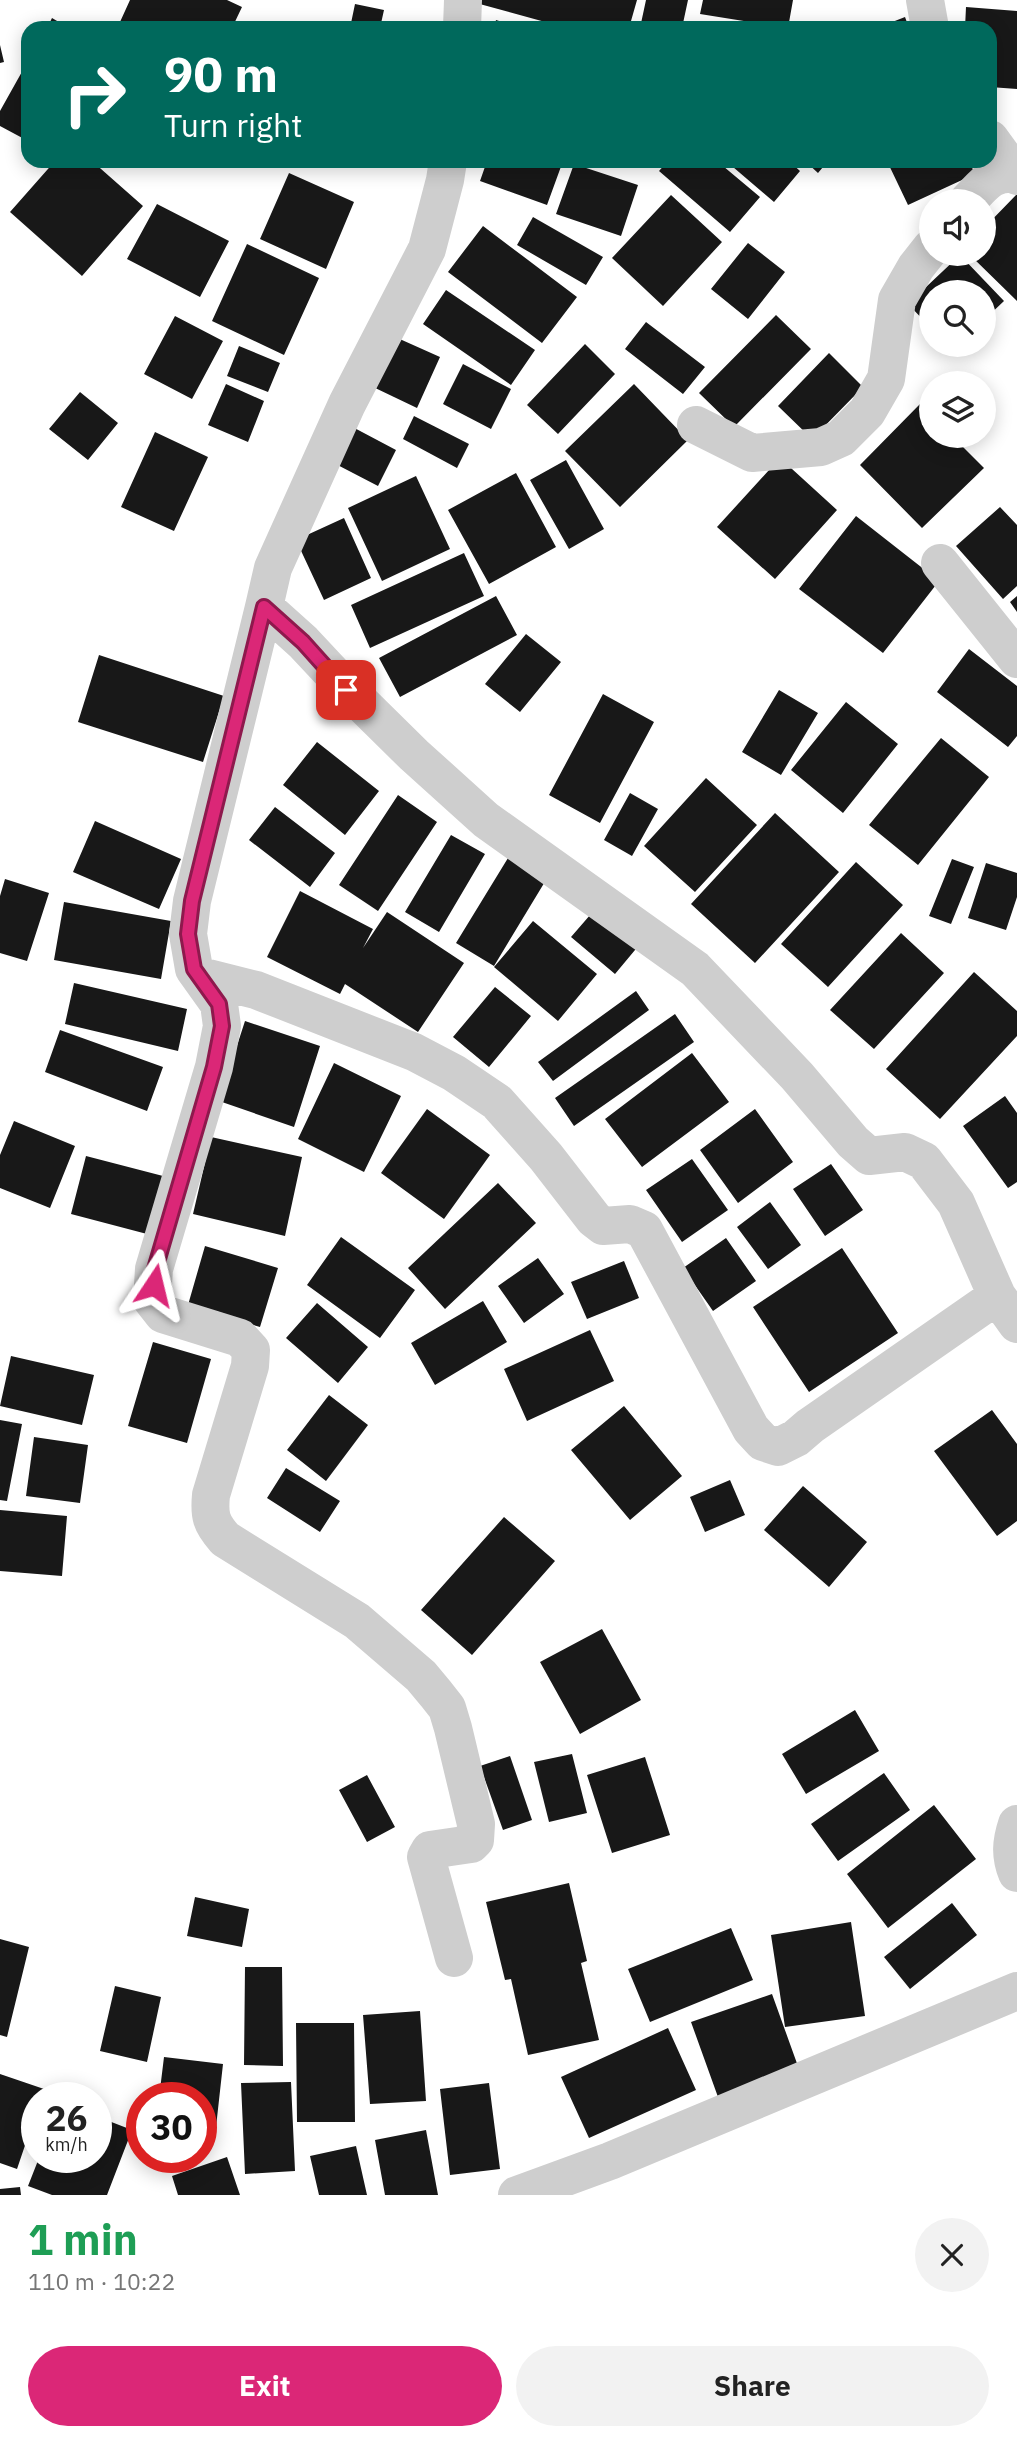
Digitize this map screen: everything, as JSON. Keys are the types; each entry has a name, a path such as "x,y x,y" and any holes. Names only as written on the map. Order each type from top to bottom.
{"street":[{"path":"462,21 463,0"},
{"path":"925,0 929,21"},
{"path":"997,149 1016,175"},
{"path":"447,168 427,249 347,404 273,568 192,901 188,934 194,969 219,1004 222,1026 214,1067 155,1269 152,1300 163,1314 240,1338 251,1350 250,1366 211,1495 209,1513 215,1527 225,1539 357,1621 421,1676 447,1709 476,1825 475,1840 471,1844 430,1850 426,1857 454,1958"},
{"path":"979,189 1000,173 1016,175"},
{"path":"696,425 752,453 821,447 841,438 867,412 886,379 897,300 919,263"},
{"path":"940,563 1017,659"},
{"path":"200,976 256,990 414,1052 454,1073 497,1102 546,1157 594,1219 603,1226 630,1224 644,1230 751,1429 763,1442 778,1447 796,1438 810,1426 1007,1310 956,1203 924,1161 905,1152 869,1156 853,1142 797,1076 695,969 486,820 346,690 303,642 264,607"},
{"path":"1017,1824 1011,1859 1017,1873"},
{"path":"517,2195 610,2161 1017,1992"}],"building":[{"path":"130,0 227,0 242,7 235,21 120,21"},
{"path":"465,0 637,0 631,21 542,21"},
{"path":"646,0 688,0 684,21 642,21"},
{"path":"703,0 793,0 789,21 744,21 700,14"},
{"path":"355,4 384,10 382,21 351,21"},
{"path":"966,7 1017,11 1017,89 997,88 997,21 965,21"},
{"path":"0,45 4,62 0,63"},
{"path":"21,74 21,137 0,126 0,111"},
{"path":"49,168 100,168 143,206 82,276 10,212"},
{"path":"485,168 560,168 547,205 480,181"},
{"path":"573,168 586,168 638,185 621,236 556,214"},
{"path":"662,168 725,168 760,197 730,232 659,171"},
{"path":"734,168 797,168 800,171 774,202"},
{"path":"890,168 972,168 975,174 943,189 919,189 919,200 908,205"},
{"path":"289,173 354,202 326,269 260,239"},
{"path":"1017,194 1017,301 981,266 996,266 996,216"},
{"path":"671,195 722,242 663,306 612,258"},
{"path":"157,204 229,241 200,297 127,259"},
{"path":"533,217 603,257 586,285 517,245"},
{"path":"483,226 577,297 542,343 448,272"},
{"path":"748,243 785,272 748,319 711,289"},
{"path":"247,244 319,278 284,355 212,321"},
{"path":"948,266 971,266 984,280 933,280"},
{"path":"446,290 535,350 511,385 423,324"},
{"path":"996,293 1004,301 996,309"},
{"path":"919,294 919,315 908,304"},
{"path":"776,315 811,349 734,427 699,393"},
{"path":"175,316 223,341 192,399 144,374"},
{"path":"646,322 705,367 683,394 625,349"},
{"path":"393,336 440,357 417,408 371,386"},
{"path":"585,344 615,374 558,434 527,405"},
{"path":"239,346 280,363 268,392 227,376"},
{"path":"829,353 863,387 812,439 778,406"},
{"path":"463,364 511,389 491,429 443,404"},
{"path":"226,384 264,401 248,442 208,425"},
{"path":"634,384 688,440 620,507 565,451"},
{"path":"80,392 118,423 88,460 49,429"},
{"path":"919,405 919,448 964,448 984,468 922,528 860,465"},
{"path":"414,416 469,444 457,468 403,439"},
{"path":"345,423 396,450 378,486 326,459"},
{"path":"155,432 208,457 174,531 121,507"},
{"path":"780,458 837,510 775,579 717,527"},
{"path":"566,460 604,529 569,549 530,480"},
{"path":"516,473 556,547 489,584 448,510"},
{"path":"416,476 450,549 382,581 348,508"},
{"path":"1000,507 1017,525 1017,586 1003,599 956,546"},
{"path":"856,516 939,581 883,653 799,589"},
{"path":"344,518 371,578 324,600 296,540"},
{"path":"464,553 484,596 370,648 351,605"},
{"path":"496,596 517,635 400,697 379,658"},
{"path":"1017,596 1017,612 1010,602"},
{"path":"526,634 561,662 520,712 485,684"},
{"path":"969,649 1017,686 1017,736 1008,747 937,692"},
{"path":"99,655 224,696 203,762 78,722"},
{"path":"779,690 818,713 781,775 742,752"},
{"path":"603,694 654,722 600,823 549,795"},
{"path":"846,702 898,744 843,813 791,770"},
{"path":"941,738 989,777 918,865 869,825"},
{"path":"317,742 379,791 345,835 283,785"},
{"path":"706,778 757,825 695,892 644,846"},
{"path":"630,793 658,809 632,856 604,840"},
{"path":"398,795 437,822 378,911 339,885"},
{"path":"275,807 335,853 310,887 249,840"},
{"path":"775,813 839,872 755,963 691,904"},
{"path":"95,821 181,859 159,909 73,872"},
{"path":"451,835 485,854 439,932 405,912"},
{"path":"508,858 546,880 494,966 456,943"},
{"path":"952,859 974,867 951,924 929,916"},
{"path":"856,862 903,905 828,987 781,944"},
{"path":"986,863 1017,873 1017,897 1006,930 968,918"},
{"path":"5,879 49,893 27,961 0,953 0,896"},
{"path":"300,891 373,929 363,948 387,912 464,963 418,1032 345,984 340,994 267,957"},
{"path":"64,902 171,921 161,979 54,960"},
{"path":"597,907 640,944 615,974 571,937"},
{"path":"533,921 597,974 558,1021 494,967"},
{"path":"901,933 944,973 874,1049 830,1010"},
{"path":"974,972 1017,1011 1017,1036 940,1119 886,1069"},
{"path":"74,983 187,1009 178,1051 65,1024"},
{"path":"495,987 531,1016 489,1067 453,1037"},
{"path":"636,991 649,1010 553,1081 538,1062"},
{"path":"675,1014 694,1042 574,1126 555,1098"},
{"path":"245,1021 320,1046 294,1127 219,1101"},
{"path":"60,1030 163,1067 147,1111 45,1072"},
{"path":"692,1053 729,1102 642,1167 605,1119"},
{"path":"334,1063 401,1096 364,1172 298,1139"},
{"path":"1005,1096 1017,1113 1017,1182 1008,1188 963,1126"},
{"path":"427,1109 490,1155 444,1219 381,1173"},
{"path":"755,1109 793,1162 738,1203 700,1150"},
{"path":"14,1121 75,1146 50,1208 0,1188 0,1155"},
{"path":"211,1137 302,1157 285,1236 193,1214"},
{"path":"86,1156 163,1176 147,1234 71,1214"},
{"path":"692,1159 728,1210 682,1242 646,1190"},
{"path":"831,1164 863,1210 825,1236 793,1189"},
{"path":"498,1183 536,1223 445,1309 408,1268"},
{"path":"770,1202 801,1245 768,1269 737,1227"},
{"path":"341,1237 415,1290 380,1338 307,1285"},
{"path":"726,1238 756,1281 713,1311 683,1268"},
{"path":"205,1246 278,1268 260,1327 188,1305"},
{"path":"842,1248 898,1333 809,1392 753,1307"},
{"path":"538,1258 564,1294 524,1323 498,1286"},
{"path":"624,1261 639,1298 587,1319 571,1282"},
{"path":"483,1301 507,1342 435,1385 411,1343"},
{"path":"317,1303 368,1347 338,1383 286,1338"},
{"path":"590,1330 614,1381 527,1421 504,1369"},
{"path":"153,1342 211,1359 187,1443 128,1426"},
{"path":"11,1356 94,1375 82,1425 0,1406"},
{"path":"329,1395 368,1425 326,1481 287,1450"},
{"path":"624,1406 682,1476 630,1520 571,1450"},
{"path":"992,1410 1017,1444 1017,1521 997,1536 934,1451"},
{"path":"0,1420 22,1424 7,1501 0,1500"},
{"path":"34,1437 88,1445 80,1503 26,1496"},
{"path":"286,1468 340,1501 320,1532 267,1498"},
{"path":"730,1480 745,1515 705,1532 690,1497"},
{"path":"803,1486 867,1542 829,1587 764,1530"},
{"path":"0,1510 67,1516 62,1576 0,1571"},
{"path":"504,1517 555,1561 472,1655 421,1610"},
{"path":"602,1629 641,1700 580,1734 540,1662"},
{"path":"855,1710 879,1751 806,1794 782,1754"},
{"path":"572,1754 587,1813 549,1822 534,1762"},
{"path":"510,1756 532,1820 503,1830 480,1766"},
{"path":"645,1757 670,1835 612,1853 587,1775"},
{"path":"884,1773 910,1810 838,1861 811,1824"},
{"path":"367,1775 395,1827 367,1842 339,1790"},
{"path":"934,1805 976,1859 888,1928 847,1874"},
{"path":"569,1883 587,1961 581,1963 599,2040 528,2055 511,1979 505,1980 486,1902"},
{"path":"195,1897 249,1909 242,1947 187,1936"},
{"path":"952,1903 977,1935 910,1989 884,1957"},
{"path":"851,1922 865,2016 785,2027 771,1935"},
{"path":"731,1928 753,1980 650,2022 628,1969"},
{"path":"0,1939 29,1947 7,2037 0,2035"},
{"path":"245,1967 282,1967 283,2066 244,2065"},
{"path":"115,1986 161,1997 147,2062 100,2051"},
{"path":"772,1994 799,2069 718,2097 691,2022"},
{"path":"420,2011 426,2101 370,2104 363,2015"},
{"path":"296,2023 354,2023 355,2122 297,2122"},
{"path":"668,2028 696,2090 589,2138 561,2077"},
{"path":"164,2057 223,2064 217,2118 217,2082 161,2082"},
{"path":"0,2074 23,2082 21,2082 21,2157 17,2169 0,2163"},
{"path":"291,2082 295,2171 245,2174 241,2083"},
{"path":"489,2083 500,2169 450,2175 440,2089"},
{"path":"112,2122 126,2128 126,2146 107,2195 52,2195 28,2186 33,2173 112,2173"},
{"path":"426,2130 438,2195 385,2195 375,2140"},
{"path":"356,2146 367,2195 319,2195 310,2156"},
{"path":"227,2157 240,2195 178,2195 172,2176 181,2173 217,2173 217,2160"},
{"path":"20,2187 21,2195 0,2195 0,2189"}],"route":[{"path":"154,1285 155,1269 214,1067 222,1026 219,1004 194,969 188,934 192,901 264,607 303,642 346,690"}]}
